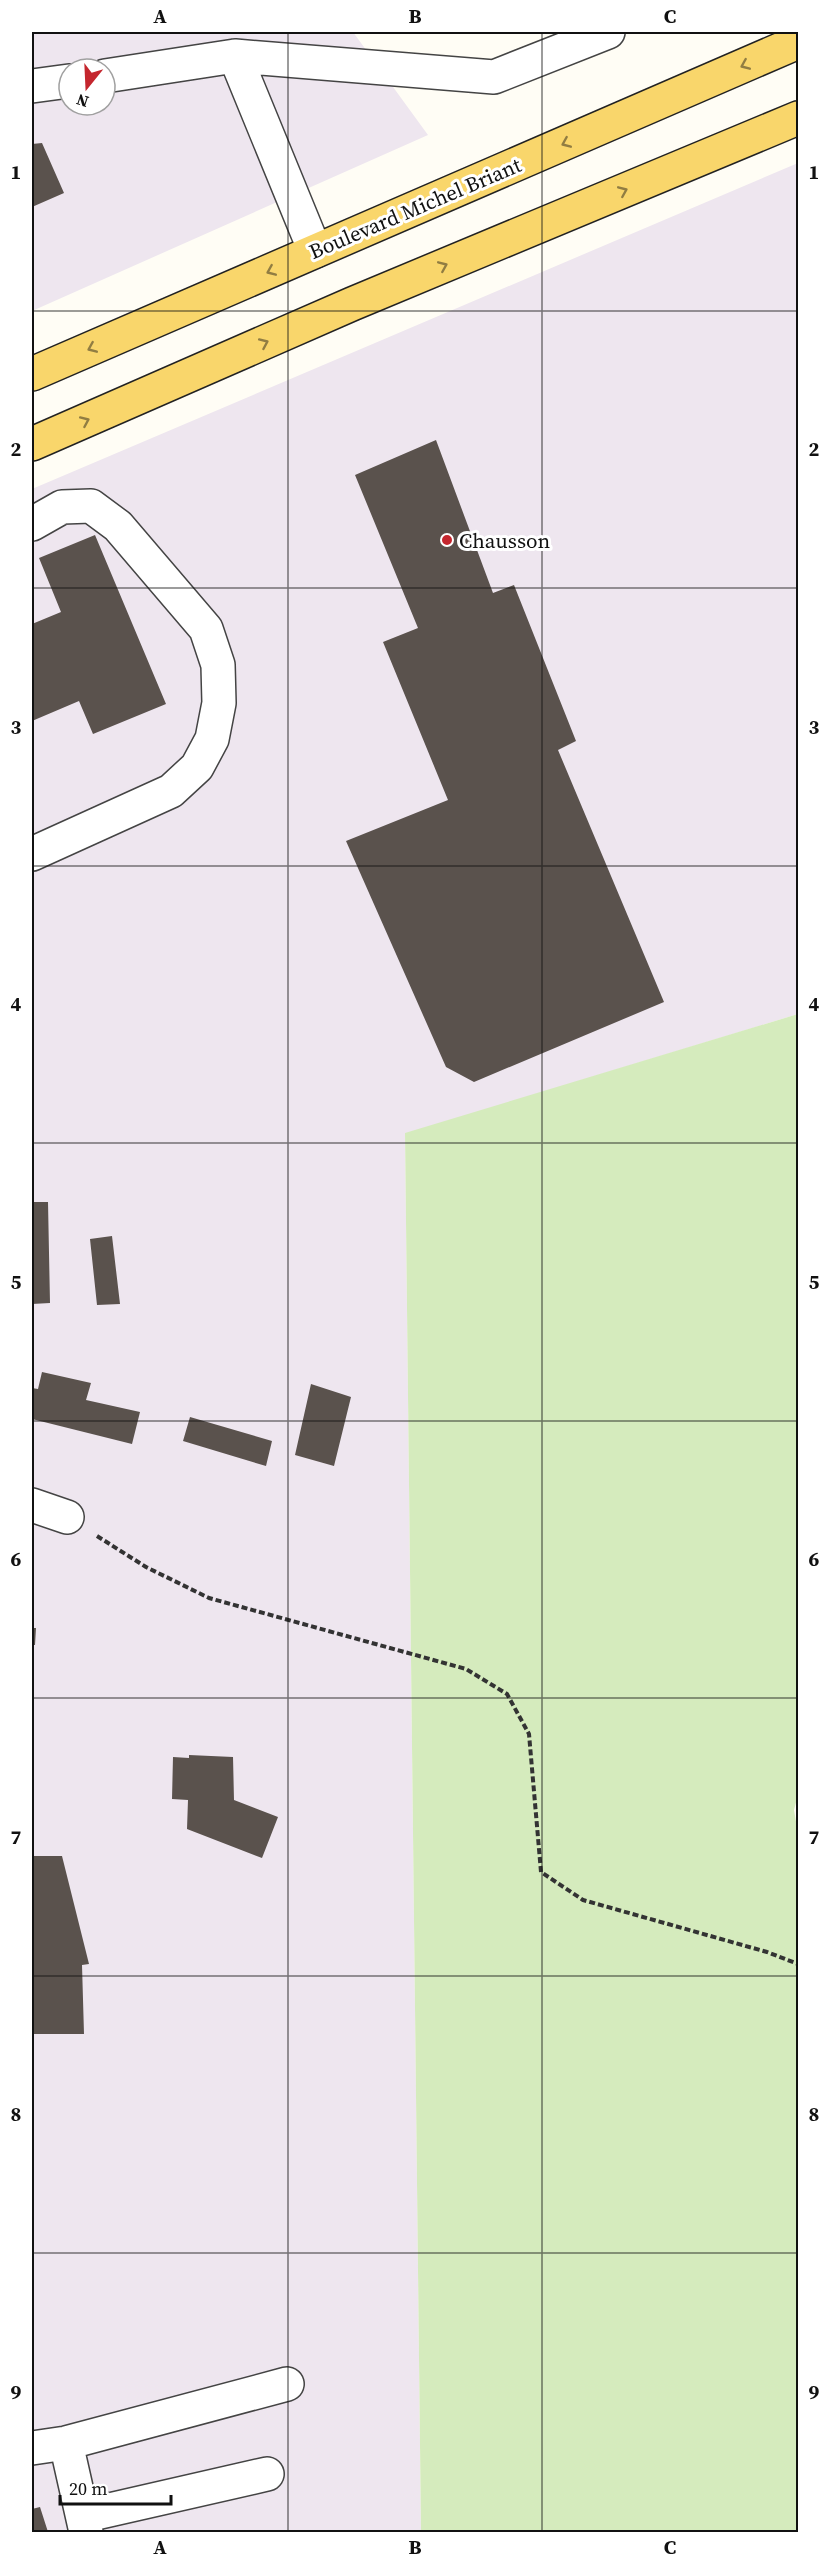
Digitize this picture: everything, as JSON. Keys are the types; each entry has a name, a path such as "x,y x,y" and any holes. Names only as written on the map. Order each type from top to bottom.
{"main road":[{"name":"Boulevard Michel Briant","path":"32,374 798,42"},
{"path":"32,444 352,304 798,118"}],"street":[{"path":"117,73 235,57 494,77 608,32"},
{"path":"235,57 315,252"},
{"path":"32,86 57,83"},
{"path":"32,524 62,507 91,506 118,526 206,629 218,665 219,703 212,739 196,767 171,792 32,854"},
{"path":"32,1505 68,1517"},
{"path":"32,2448 66,2443 287,2384"},
{"path":"66,2443 85,2524 267,2474"}],"path":[{"path":"68,1517 146,1567 209,1598 466,1669 507,1694 529,1734 541,1872 583,1900 767,1952 798,1964"}],"shaded area":[{"path":"32,32 353,32 428,135 32,311"},
{"path":"798,163 798,1014 405,1134 421,2532 32,2532 32,489"}],"green space":[{"path":"798,1014 798,1795 794,1810 798,1833 798,2532 421,2532 405,1133"}],"building":[{"path":"42,143 64,193 32,207 32,144"},
{"path":"436,440 493,593 514,585 576,741 558,750 664,1002 474,1082 446,1067 346,841 448,800 383,642 418,628 355,475"},
{"path":"95,535 166,704 93,734 79,701 32,721 32,624 61,612 39,558"},
{"path":"32,1202 48,1202 50,1303 32,1304"},
{"path":"112,1236 120,1304 97,1305 90,1239"},
{"path":"42,1372 91,1383 86,1400 140,1412 132,1444 32,1419 32,1388 38,1389"},
{"path":"311,1384 351,1397 334,1466 295,1455"},
{"path":"190,1417 272,1441 266,1466 183,1441"},
{"path":"32,1628 36,1628 35,1645 32,1645"},
{"path":"189,1755 233,1757 234,1800 278,1817 262,1858 187,1829 188,1800 172,1799 173,1757 189,1758"},
{"path":"32,1856 62,1856 89,1964 82,1965 84,2034 32,2034"},
{"path":"40,2507 48,2532 32,2532 32,2509"}],"place":[{"name":"Chausson","path":"447,540"}]}
